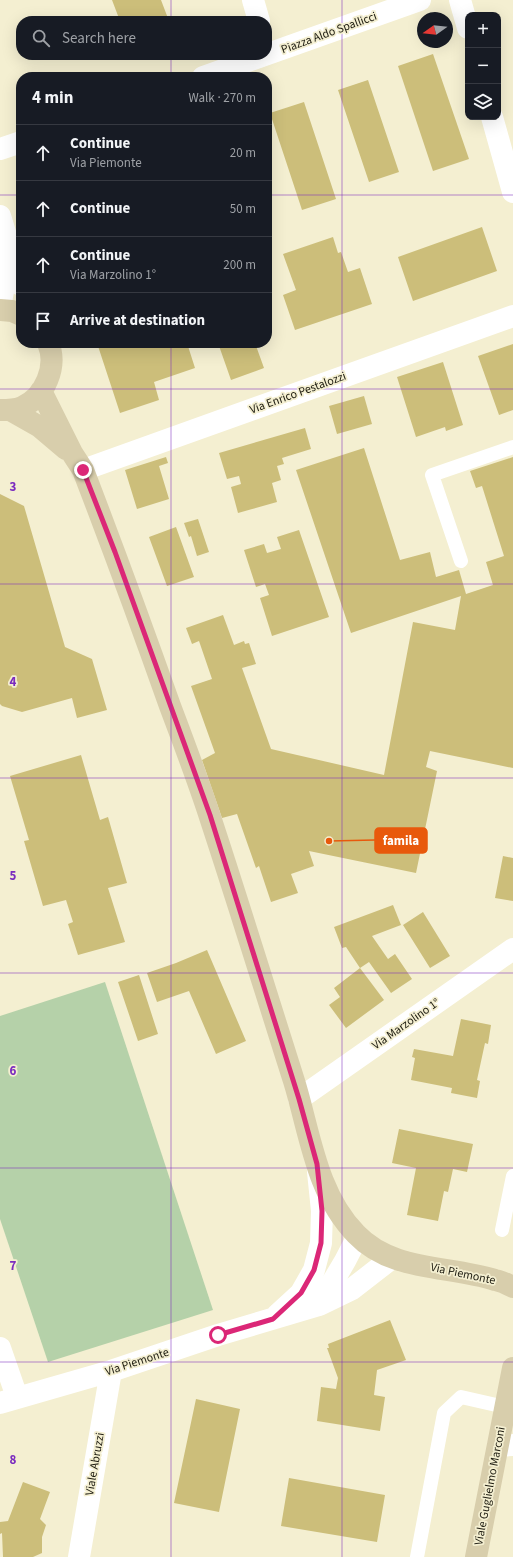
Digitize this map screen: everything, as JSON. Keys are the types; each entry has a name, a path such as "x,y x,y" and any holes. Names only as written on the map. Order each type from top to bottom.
{"main road":[{"path":"0,309 16,313"},
{"path":"5,410 22,406 32,400 41,391 49,377 51,362 49,348"},
{"path":"41,391 77,461 115,552 210,815 326,1189 340,1217 358,1236 372,1248 402,1261"},
{"path":"5,410 40,427 77,461"},
{"name":"Via Piemonte","path":"402,1261 494,1279 513,1287"},
{"name":"Viale Guglielmo Marconi","path":"476,1557 506,1445 505,1407 513,1368"}],"street":[{"path":"253,0 258,16"},
{"name":"Piazza Aldo Spallicci","path":"272,49 420,0"},
{"path":"460,0 465,18"},
{"name":"Piazza Aldo Spallicci","path":"215,72 244,60"},
{"path":"493,120 513,192"},
{"path":"0,149 16,144"},
{"path":"0,216 16,271"},
{"path":"0,309 10,254"},
{"name":"Via Enrico Pestalozzi","path":"77,461 513,316"},
{"name":"Via Marzolino 1°","path":"299,1099 513,949"},
{"path":"273,1319 301,1293 314,1270 321,1243 322,1211 317,1164"},
{"path":"319,1305 358,1236"},
{"name":"Via Piemonte","path":"9,1400 111,1372 218,1335 319,1305 352,1289 402,1261"},
{"path":"0,1348 9,1400"},
{"name":"Viale Abruzzi","path":"78,1557 111,1372"}],"lane":[{"path":"460,561 432,475 513,447"},
{"path":"502,1230 513,1176"},
{"path":"417,1557 444,1413 461,1397 505,1407"}],"green space":[{"path":"105,982 213,1310 48,1362 0,1219 0,1016"}],"building":[{"path":"112,0 161,0 167,16 118,16"},
{"path":"433,54 469,159 433,171 398,66"},
{"path":"368,80 399,172 369,182 338,90"},
{"path":"304,102 336,199 302,210 272,119 272,112"},
{"path":"482,227 497,271 413,301 398,257"},
{"path":"333,237 338,253 341,252 348,272 360,268 372,304 295,330 283,295 296,290 283,254"},
{"path":"513,344 513,410 499,415 478,356"},
{"path":"99,348 189,348 195,368 154,382 159,400 120,413"},
{"path":"220,348 257,348 264,368 231,380"},
{"path":"443,362 463,425 446,431 445,427 416,437 397,377"},
{"path":"364,396 372,424 337,434 329,406"},
{"path":"305,428 311,449 282,458 284,464 277,466 281,480 272,483 277,502 238,513 231,487 241,484 239,476 227,479 219,453"},
{"path":"364,448 400,560 430,552 436,577 459,570 466,594 493,585 486,562 504,556 482,486 476,488 470,471 513,457 513,768 430,751 426,767 437,771 416,873 309,851 314,866 291,874 298,893 271,902 259,866 256,868 237,814 222,818 202,760 215,753 191,686 212,679 199,641 192,644 186,628 223,615 234,645 244,641 245,644 249,643 256,664 242,668 271,749 384,775 413,622 455,630 461,596 351,633 296,470"},
{"path":"166,457 168,463 159,466 169,499 137,509 125,470"},
{"path":"0,494 24,506 65,647 92,659 107,710 77,718 72,698 22,712 0,704"},
{"path":"198,519 209,552 197,556 191,536 189,537 184,523"},
{"path":"176,527 194,577 167,586 149,537"},
{"path":"299,530 329,617 272,636 260,598 269,595 265,584 256,587 244,550 264,544 267,553 281,549 277,537"},
{"path":"81,755 100,820 108,817 127,883 108,888 125,942 78,955 68,924 73,922 66,900 43,906 24,841 29,840 10,776"},
{"path":"503,856 513,858 513,901 495,898"},
{"path":"393,905 401,925 372,936 388,959 395,954 412,979 391,993 369,962 360,968 346,947 342,948 334,927"},
{"path":"423,912 450,956 430,968 403,925"},
{"path":"207,950 246,1041 216,1054 189,991 157,1002 147,973"},
{"path":"360,968 384,1000 346,1028 329,1005 340,997 334,988"},
{"path":"139,975 158,1034 138,1041 118,982"},
{"path":"461,1019 491,1025 488,1044 485,1043 477,1080 480,1081 477,1098 451,1093 452,1088 411,1080 415,1058 412,1057 414,1049 453,1056"},
{"path":"399,1129 473,1144 467,1172 453,1169 448,1192 444,1191 438,1221 407,1215 416,1168 392,1163"},
{"path":"390,1320 406,1360 377,1370 374,1395 385,1397 380,1431 317,1421 321,1387 336,1389 338,1378 327,1348 329,1348 328,1344"},
{"path":"196,1399 240,1409 219,1512 174,1503"},
{"path":"289,1478 385,1495 377,1542 281,1526"},
{"path":"23,1482 50,1492 40,1519 46,1525 42,1537 42,1553 33,1557 3,1557 0,1522 8,1521"}],"place":[{"name":"famila","path":"329,841"}],"route":[{"path":"83,470 115,552 210,815 299,1099 317,1164 322,1211 321,1243 314,1270 301,1293 273,1319 218,1335"}]}
